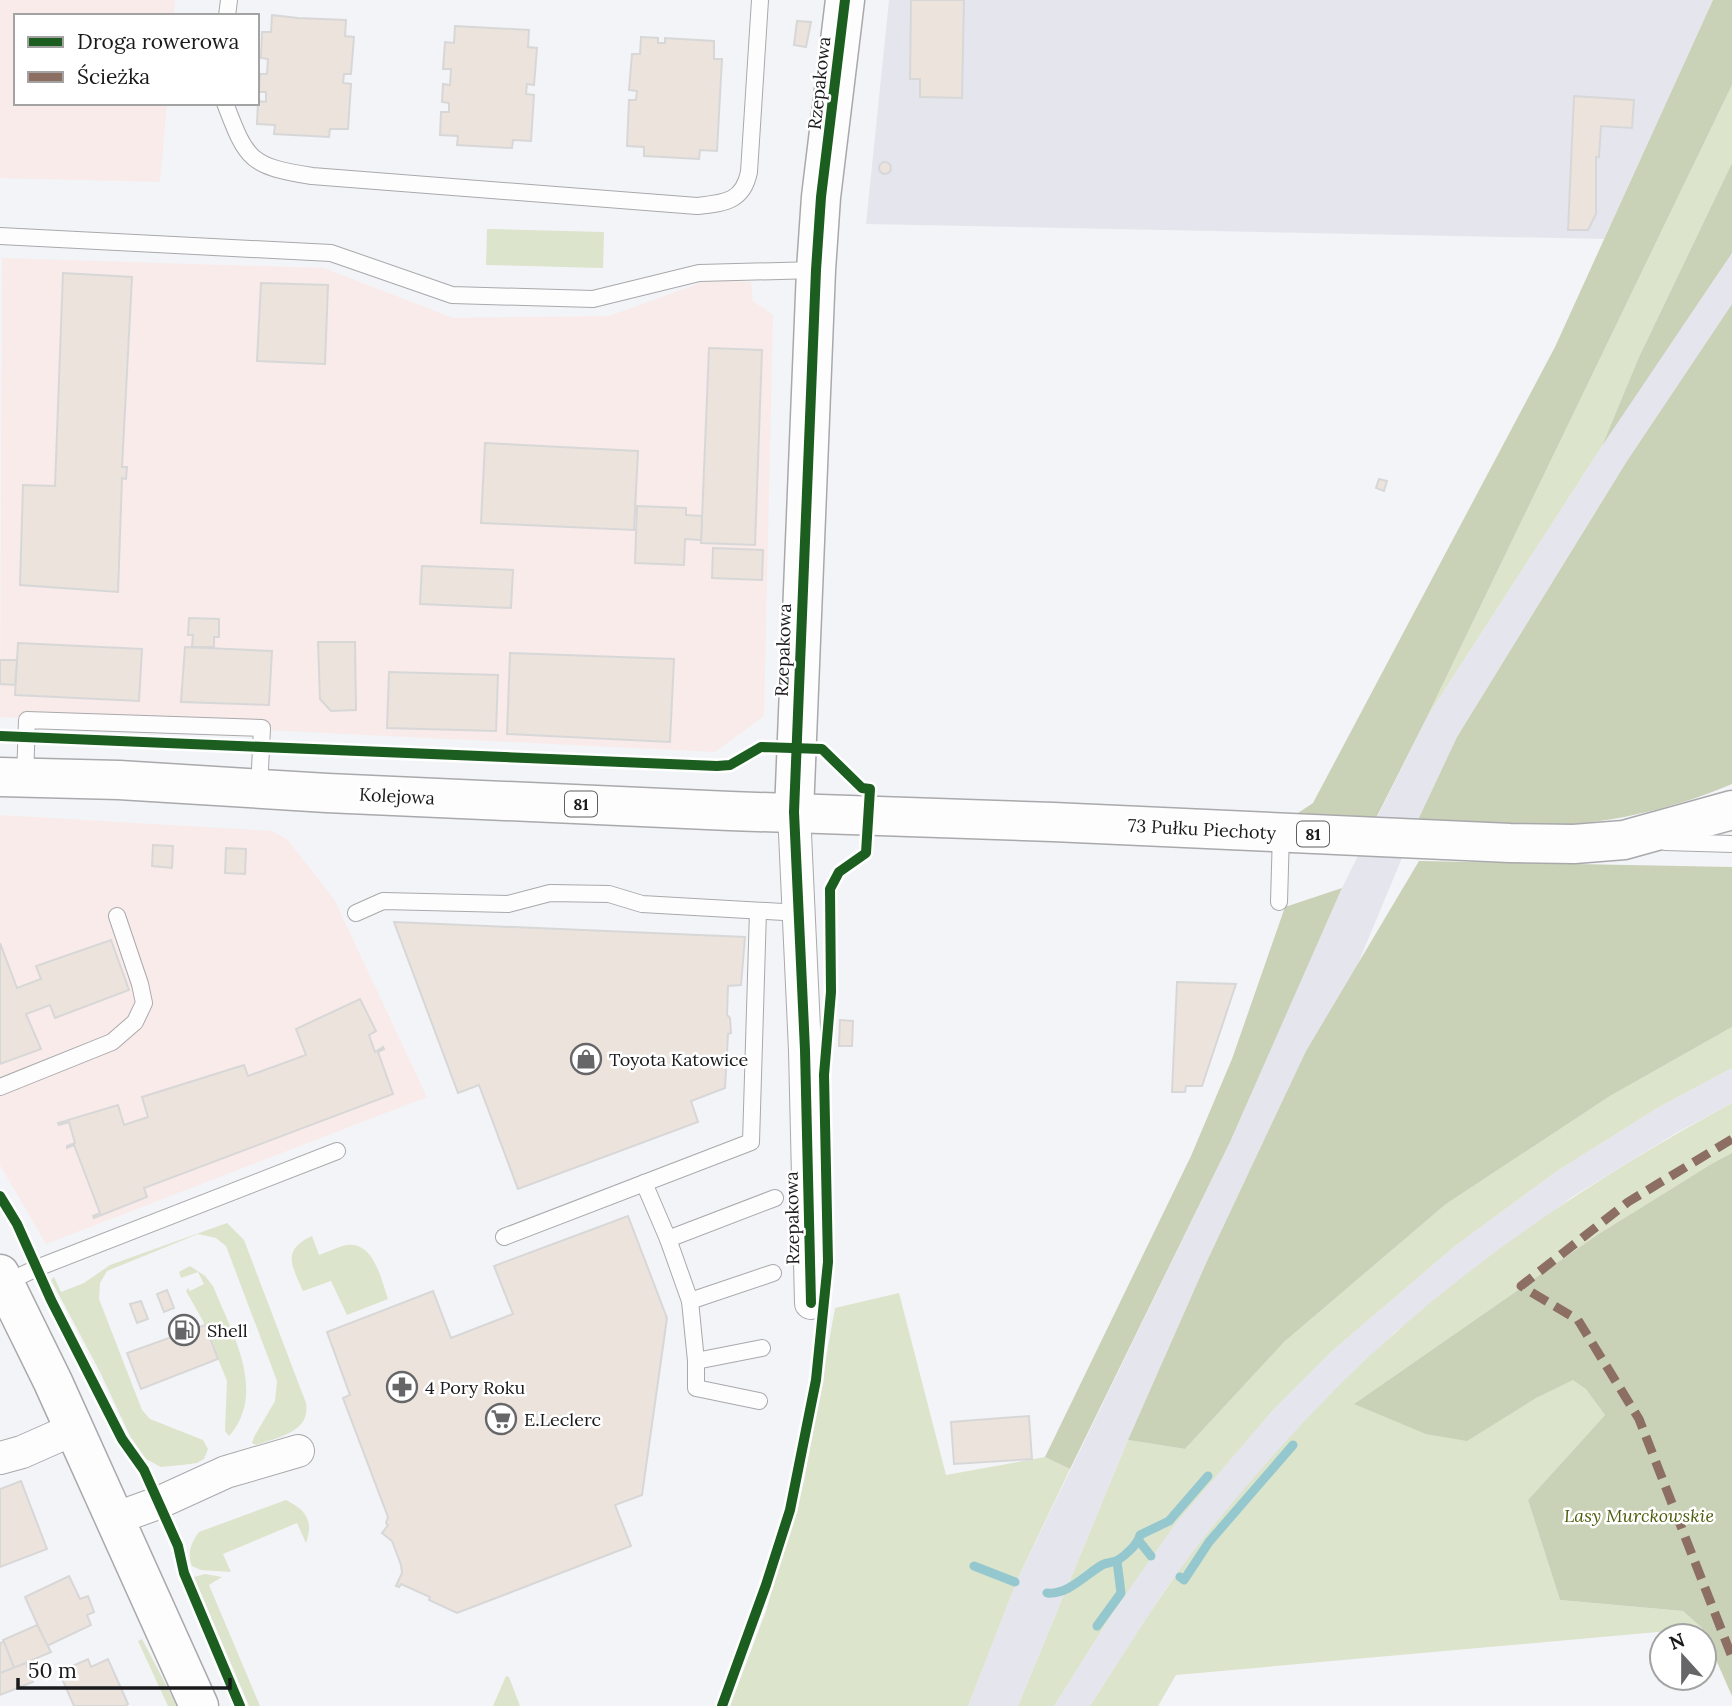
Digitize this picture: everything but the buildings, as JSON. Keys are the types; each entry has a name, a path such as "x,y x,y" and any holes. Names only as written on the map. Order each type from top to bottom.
{"main road":[{"name":"Rzepakowa","path":"794,812 816,270 821,197 845,0"},
{"name":"Kolejowa","path":"12,777 794,812"},
{"name":"73 Pułku Piechoty","path":"794,812 1574,844 1624,840 1732,810"},
{"path":"2,1279 74,1429 199,1706"}],"street":[{"name":"Rzepakowa","path":"794,812 800,914 811,1303"},
{"path":"0,1458 22,1452 74,1429"},
{"path":"114,1519 158,1503 226,1472 298,1451"}],"lane":[{"path":"226,105 241,145 256,161 275,170 312,176 697,206 722,203 738,196 746,186 749,172 760,0"},
{"path":"0,236 331,253 452,295 593,299 699,273 816,270"},
{"path":"12,777 27,720 262,728 260,789"},
{"path":"1279,902 1281,833"},
{"path":"1624,840 1732,845"},
{"path":"356,913 383,901 508,904 550,893 609,894 642,904 800,914"},
{"path":"504,1237 751,1142 758,911"},
{"path":"0,1087 112,1042 135,1022 144,1003 117,916"},
{"path":"2,1279 37,1268 337,1151"},
{"path":"643,1183 668,1239 690,1301 696,1388 758,1401"},
{"path":"668,1239 775,1198"},
{"path":"690,1301 773,1273"},
{"path":"695,1361 762,1348"}],"shaded area":[{"path":"0,0 175,0 174,14 14,14 14,105 167,105 160,182 0,178"},
{"path":"889,0 1713,0 1604,239 866,224"},
{"path":"1732,253 1732,304 1627,461 1457,737 1417,822 1357,966 1306,1051 1207,1261 1128,1440 1018,1706 968,1706 1018,1578 1230,1142 1342,888 1427,717 1602,446"},
{"path":"2,258 324,268 453,318 609,316 709,280 751,282 753,301 773,315 764,716 715,752 0,717"},
{"path":"0,815 271,831 287,839 334,899 427,1097 46,1244 0,1165"},
{"path":"1732,1068 1732,1103 1676,1133 1572,1197 1394,1333 1295,1434 1213,1526 1167,1587 1090,1706 1054,1706 1112,1614 1174,1524 1274,1409 1333,1350 1455,1246 1557,1171 1659,1107"}],"green space":[{"path":"1713,0 1732,0 1732,85 1375,820 1295,815 1313,803 1555,347"},
{"path":"1732,85 1732,163 1639,357 1602,446 1427,717"},
{"path":"1732,163 1732,253 1602,446 1639,357"},
{"path":"487,229 604,232 603,268 486,265"},
{"path":"1732,304 1732,784 1647,812 1579,824 1523,826 1417,822 1457,737 1627,461"},
{"path":"1419,861 1732,867 1732,1027 1610,1096 1446,1204 1284,1342 1185,1449 1128,1440 1207,1261 1306,1051"},
{"path":"1342,888 1230,1142 1070,1469 1045,1457 1191,1156 1232,1059 1285,907"},
{"path":"1732,1027 1732,1068 1659,1107 1557,1171 1455,1246 1333,1350 1274,1409 1175,1524 1112,1614 1054,1706 1018,1706 1128,1440 1185,1449 1284,1342 1446,1204 1610,1096"},
{"path":"1732,1103 1732,1153 1597,1235 1354,1404 1536,1398 1573,1379 1586,1388 1605,1415 1528,1500 1560,1600 1683,1611 1695,1622 1648,1622 1648,1633 1176,1675 1158,1706 1090,1706 1164,1591 1196,1547 1255,1476 1346,1378 1395,1333 1474,1268 1557,1209"},
{"name":"Lasy Murckowskie","path":"1732,1153 1732,1696 1718,1664 1718,1622 1695,1622 1683,1611 1560,1600 1528,1500 1605,1415 1586,1389 1573,1380 1536,1398 1467,1441 1426,1434 1354,1404 1597,1235"},
{"path":"227,1223 244,1240 306,1403 306,1413 303,1421 291,1432 256,1445 252,1443 275,1401 277,1381 226,1246 216,1238 198,1234 107,1271 100,1283 99,1299 142,1410 150,1419 203,1440 208,1449 204,1459 197,1463 161,1467 146,1459 130,1436 100,1372 51,1280 54,1277 61,1292 84,1283 110,1265"},
{"path":"312,1236 319,1255 346,1245 356,1245 363,1249 375,1263 388,1299 347,1315 331,1281 303,1291 292,1259 296,1247"},
{"path":"190,1266 205,1276 213,1286 242,1361 246,1381 245,1400 240,1419 229,1436 225,1431 227,1381 203,1321 186,1291 204,1284 198,1272 181,1278 179,1272"},
{"path":"899,1293 946,1475 1045,1457 1070,1469 1018,1578 968,1706 730,1706 766,1611 804,1481 835,1308"},
{"path":"286,1500 299,1508 306,1517 309,1528 306,1543 297,1523 223,1554 231,1572 201,1570 192,1566 191,1548 199,1532"},
{"path":"205,1574 222,1577 209,1585 260,1706 249,1706 194,1577"},
{"path":"142,1639 177,1706 168,1706 138,1641"},
{"path":"506,1676 509,1677 520,1706 493,1706"}],"waterway":[{"path":"1180,1577 1184,1580 1209,1542 1293,1445"},
{"path":"1047,1593 1069,1588 1102,1565 1121,1558 1134,1546 1140,1535 1169,1521 1208,1476"},
{"path":"1139,1541 1151,1556"},
{"path":"1097,1626 1121,1593 1117,1561"},
{"path":"974,1566 1015,1582"}],"marked path":[{"path":"1732,1139 1628,1202 1521,1286 1578,1320 1639,1419 1732,1657"}],"cycle path":[{"path":"811,1303 805,1050 794,812 816,270 821,197 845,0"},
{"path":"0,736 717,766 730,765 761,747 822,749 862,788 870,789 866,853 839,872 830,889 831,992 824,1075 828,1262 816,1380 790,1510 722,1706"},
{"path":"0,1196 17,1224 51,1300 122,1439 144,1470 178,1546 184,1573 240,1706"}],"place":[{"name":"Toyota Katowice","path":"586,1059"},
{"name":"Shell","path":"184,1330"},
{"name":"4 Pory Roku","path":"402,1387"},
{"name":"E.Leclerc","path":"501,1419"}]}
